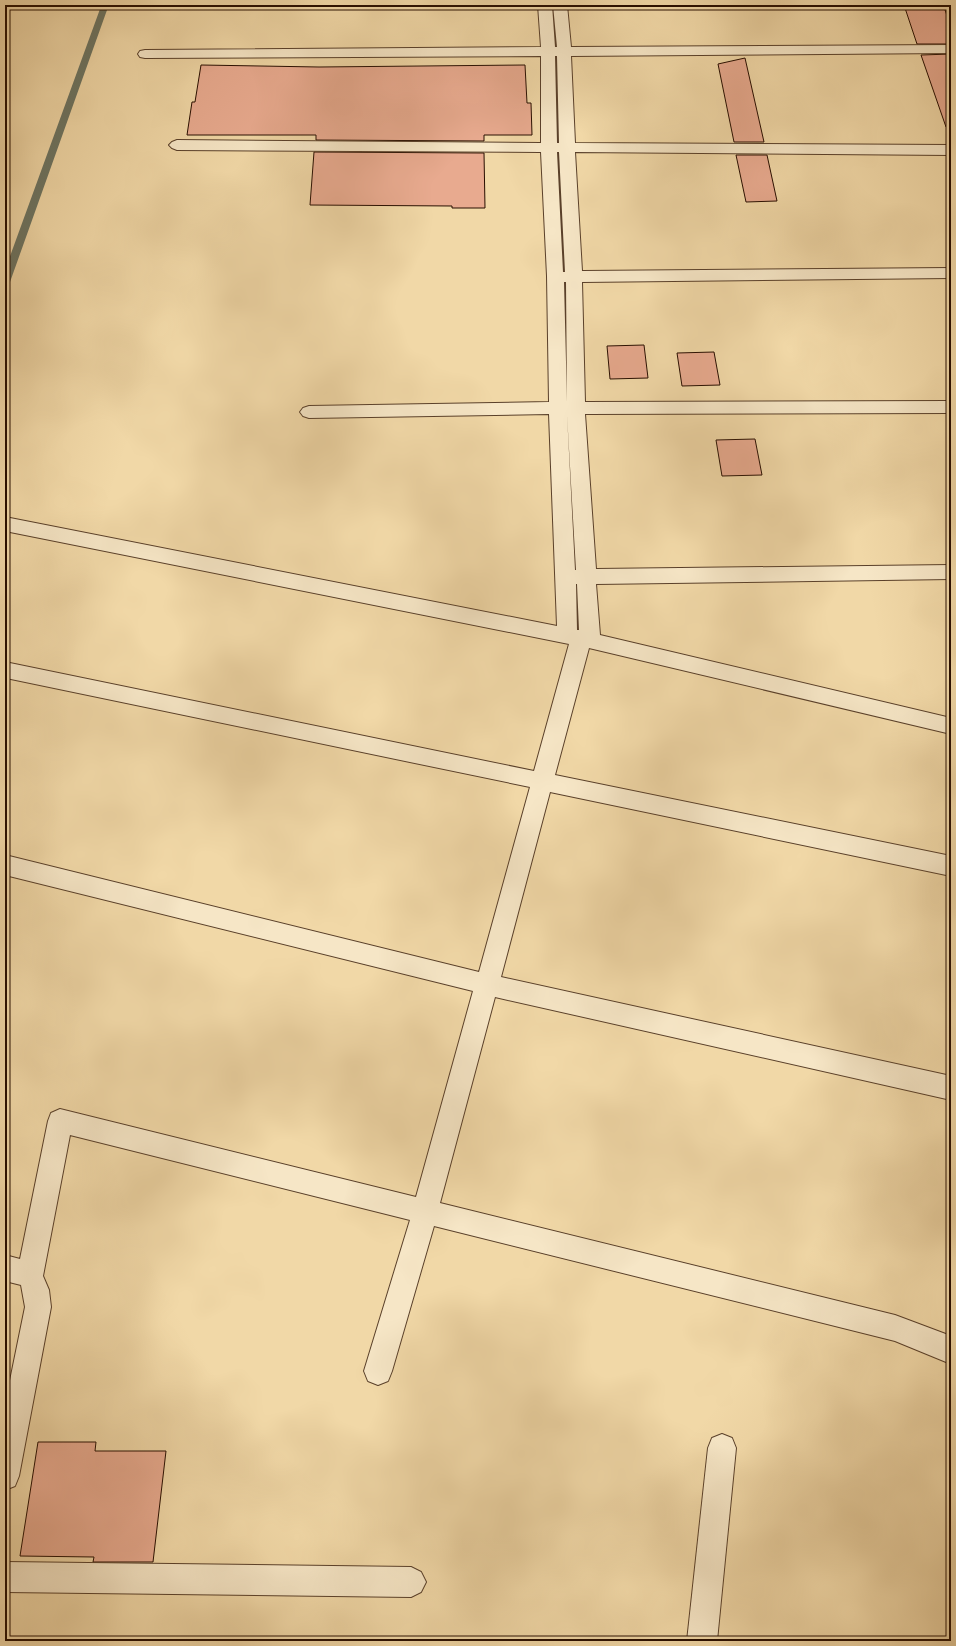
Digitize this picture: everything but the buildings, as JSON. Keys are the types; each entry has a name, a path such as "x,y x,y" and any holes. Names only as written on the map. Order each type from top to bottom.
{"street":[{"path":"378,1371 425,1212 542,781 579,638 587,576 576,408 574,278 567,148 556,50 545,5"},
{"path":"560,5 549,148 556,276 558,408 566,577 579,638"},
{"path":"145,54 556,50 951,49"},
{"path":"177,145 951,150"},
{"path":"556,276 574,278 951,273"},
{"path":"309,412 558,408 951,407"},
{"path":"5,524 579,638 951,726"},
{"path":"566,577 951,572"},
{"path":"6,670 951,866"},
{"path":"5,865 486,984 951,1088"},
{"path":"5,1476 38,1307 36,1290 30,1276 60,1121 895,1328 951,1350"},
{"path":"5,1268 30,1276"},
{"path":"702,1641 722,1448"},
{"path":"5,1577 411,1582"}],"waterway":[{"path":"5,282 104,9 110,5"}]}
